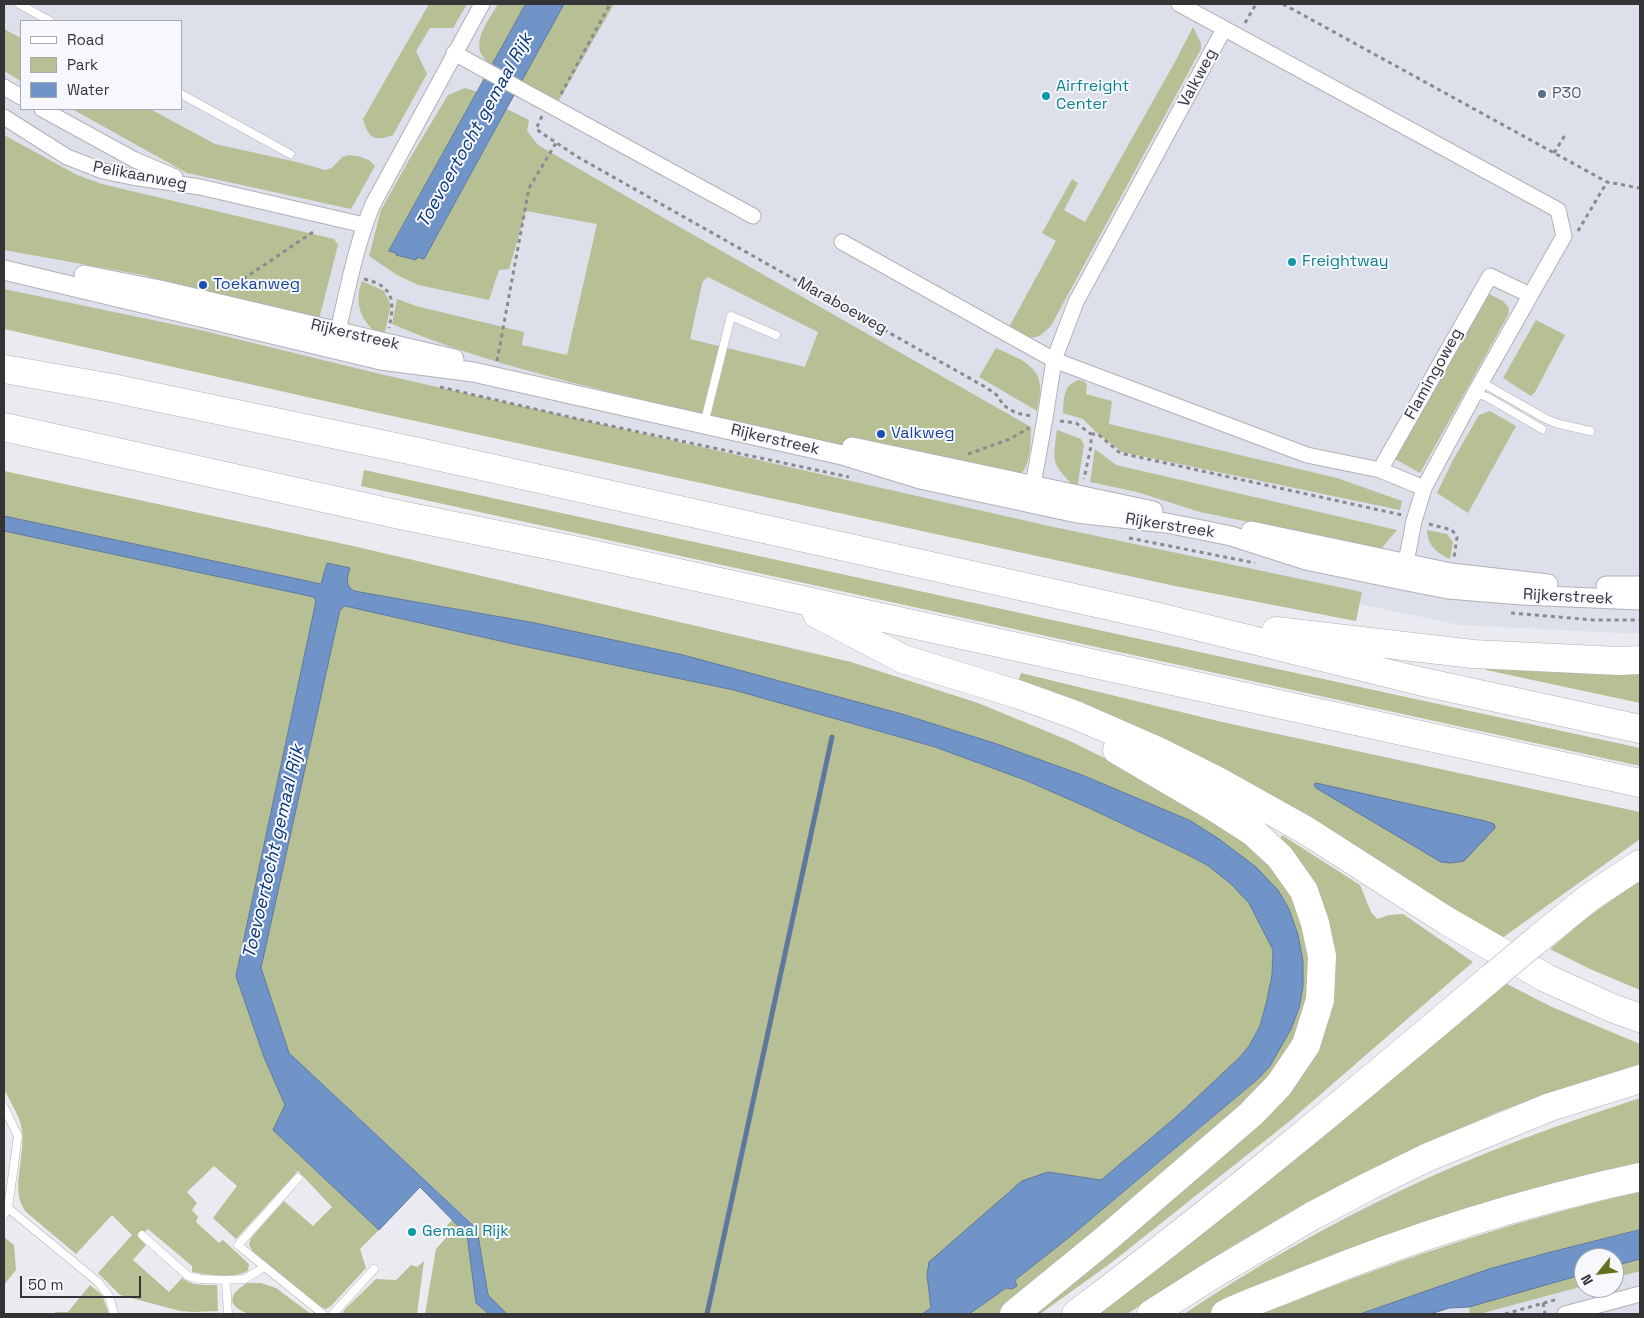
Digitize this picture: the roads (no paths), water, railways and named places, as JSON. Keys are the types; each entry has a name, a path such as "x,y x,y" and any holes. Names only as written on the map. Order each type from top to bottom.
{"highway":[{"path":"4,369 112,388 424,453 1154,616 1419,682 1640,728"},
{"path":"4,427 1640,784"},
{"path":"782,596 904,659 1020,695 1078,716 1158,751 1216,780 1307,831 1448,921 1546,978 1612,1008 1640,1018"},
{"path":"1154,616 1473,654 1640,660"},
{"path":"1014,1314 1114,1232 1251,1114 1279,1085 1306,1045 1320,1000 1322,956 1315,923 1304,891 1280,858 1253,832 1165,778 1020,695"},
{"path":"1076,1314 1158,1252 1327,1116 1590,897 1640,864"},
{"path":"1151,1314 1312,1216 1428,1157 1550,1107 1640,1079"},
{"path":"1225,1314 1393,1247 1462,1224 1576,1191 1640,1177"}],"street":[{"path":"337,340 350,276 364,225 379,191 482,4"},
{"path":"1179,4 1224,29"},
{"name":"Valkweg","path":"1031,494 1046,418 1054,360 1076,302 1224,29 1558,210 1564,236 1530,295"},
{"path":"454,53 524,93 753,216"},
{"path":"4,87 20,96"},
{"name":"Pelikaanweg","path":"44,110 149,167 200,187"},
{"name":"Pelikaanweg","path":"4,117 67,157 94,168 124,176 200,187 364,225"},
{"path":"842,242 1054,360 1307,455 1380,470 1424,488"},
{"name":"Rijkerstreek","path":"4,260 160,290 337,340 381,360 473,372 494,372"},
{"name":"Rijkerstreek","path":"4,270 337,340 385,343 494,372 1031,494 1076,513 1166,523 1202,530 1231,536 1306,560 1404,572 1451,573 1543,584 1640,586"},
{"name":"Flamingoweg","path":"1380,470 1490,276 1530,295"},
{"path":"1404,572 1414,520 1424,488 1530,295"},
{"name":"Rijkerstreek","path":"1031,494 1080,496 1404,572 1448,589 1640,600"},
{"path":"1565,1314 1640,1294"}],"lane":[{"path":"18,4 48,20"},
{"path":"182,95 290,154"},
{"path":"705,420 732,316 776,335"},
{"path":"1478,387 1487,397 1542,429"},
{"path":"1478,387 1546,419 1590,431"},
{"path":"4,1107 18,1136 6,1212 98,1282 109,1296 114,1314"},
{"path":"298,1178 238,1245 323,1314"},
{"path":"142,1235 188,1276 200,1279 246,1279 264,1267"},
{"path":"334,1314 374,1269"},
{"path":"226,1280 228,1314"}],"water":[{"name":"Toevoertocht gemaal Rijk","path":"526,4 564,4 424,259 417,257 416,260 396,255 396,253 389,251"},
{"name":"Toevoertocht gemaal Rijk","path":"4,516 321,584 327,563 350,568 348,584 354,591 535,623 683,655 902,714 997,744 1082,775 1189,820 1219,839 1256,867 1278,890 1289,909 1298,935 1303,961 1303,987 1299,1008 1291,1029 1270,1066 1259,1078 1072,1235 1015,1280 1017,1286 1012,1289 1006,1288 969,1314 922,1314 931,1308 927,1275 929,1262 1022,1181 1048,1172 1101,1180 1176,1117 1240,1057 1249,1046 1260,1026 1267,1000 1272,975 1273,950 1249,903 1231,884 1207,865 1184,853 1025,780 935,747 734,690 518,645 345,606 340,610 261,968 289,1053 477,1229 488,1295 507,1314 489,1314 476,1303 467,1235 420,1187 379,1230 273,1130 285,1105 264,1057 236,976 316,601 314,597 4,531"},
{"path":"1316,783 1485,821 1494,824 1495,828 1464,861 1441,862 1316,788 1314,785"},
{"path":"1640,1230 1640,1259 1624,1263 1624,1248 1574,1248 1574,1277 1469,1307 1449,1308 1430,1314 1360,1314 1489,1269"}],"waterway":[{"path":"707,1314 832,737"}],"place":[{"name":"P30","path":"1542,94"},
{"name":"Airfreight Center","path":"1046,96"},
{"name":"Freightway","path":"1292,262"},
{"name":"Toekanweg","path":"203,285"},
{"name":"Valkweg","path":"881,434"},
{"name":"Gemaal Rijk","path":"412,1232"}]}
